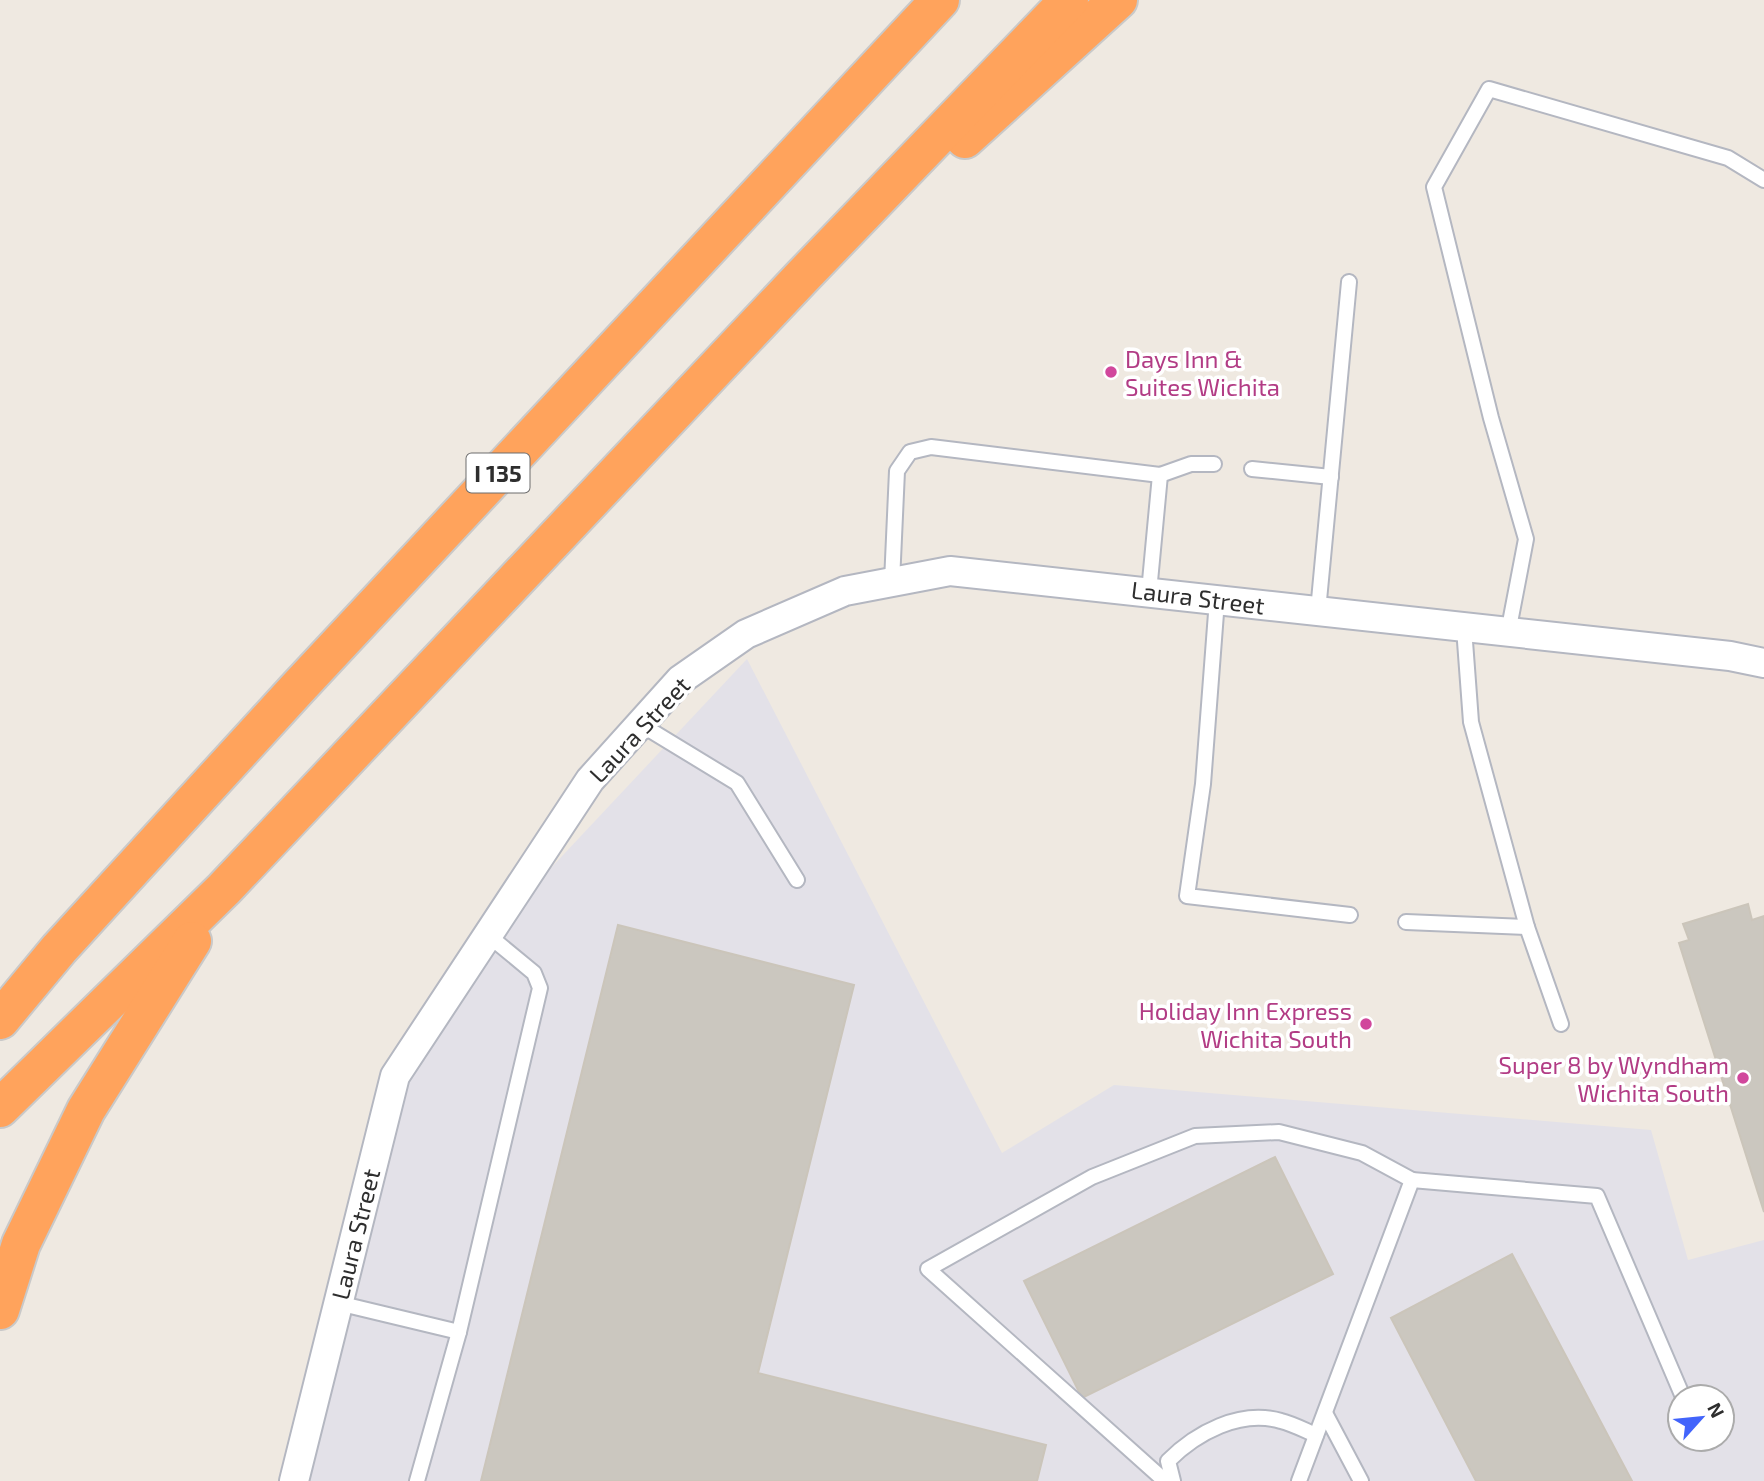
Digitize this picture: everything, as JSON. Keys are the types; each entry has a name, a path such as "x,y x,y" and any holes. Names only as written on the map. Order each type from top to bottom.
{"highway":[{"name":"I 135","path":"59,949 940,0"},
{"path":"0,1108 224,889 803,276 1069,0"},
{"path":"803,276 1010,101 1118,0"},
{"path":"0,1310 21,1244 86,1110 224,889"},
{"path":"0,1001 59,949"},
{"path":"0,1020 59,949"}],"street":[{"name":"Laura Street","path":"294,1481 395,1076 590,780 680,680 746,634 845,591 950,571 1730,656 1764,663"}],"lane":[{"path":"1508,633 1525,539 1434,187 1489,89 1728,158 1764,180"},
{"path":"1318,611 1349,282"},
{"path":"892,582 897,471 910,452 930,447 1160,475 1191,464 1214,464"},
{"path":"1252,469 1331,477"},
{"path":"1149,592 1160,475"},
{"path":"1217,600 1203,784 1187,896 1350,915"},
{"path":"1464,628 1471,722 1527,927 1561,1024"},
{"path":"640,724 737,783 797,880"},
{"path":"1406,922 1527,927"},
{"path":"417,1481 459,1332 540,988 534,973 488,935"},
{"path":"1165,1481 928,1269 1092,1177 1195,1136 1279,1132 1362,1153 1412,1180 1597,1196 1678,1383"},
{"path":"1299,1481 1412,1180"},
{"path":"338,1303 459,1332"},
{"path":"1325,1413 1361,1481"},
{"path":"1173,1481 1168,1461 1187,1442 1230,1420 1278,1420 1316,1435"}],"shaded area":[{"path":"747,659 1002,1153 1114,1085 1651,1130 1688,1260 1764,1240 1764,1481 294,1481 395,1076 488,935"}],"building":[{"name":"Super 8 by Wyndham Wichita South","path":"1748,904 1752,920 1764,916 1764,1212 1679,943 1689,940 1683,924"},
{"path":"618,925 854,985 758,1373 1046,1445 1037,1481 481,1481"},
{"path":"1275,1157 1333,1274 1082,1398 1024,1281"},
{"path":"1512,1254 1632,1481 1476,1481 1391,1318"}],"place":[{"name":"Days Inn & Suites Wichita","path":"1111,372"},
{"name":"Holiday Inn Express Wichita South","path":"1366,1024"},
{"name":"Super 8 by Wyndham Wichita South","path":"1743,1078"}]}
